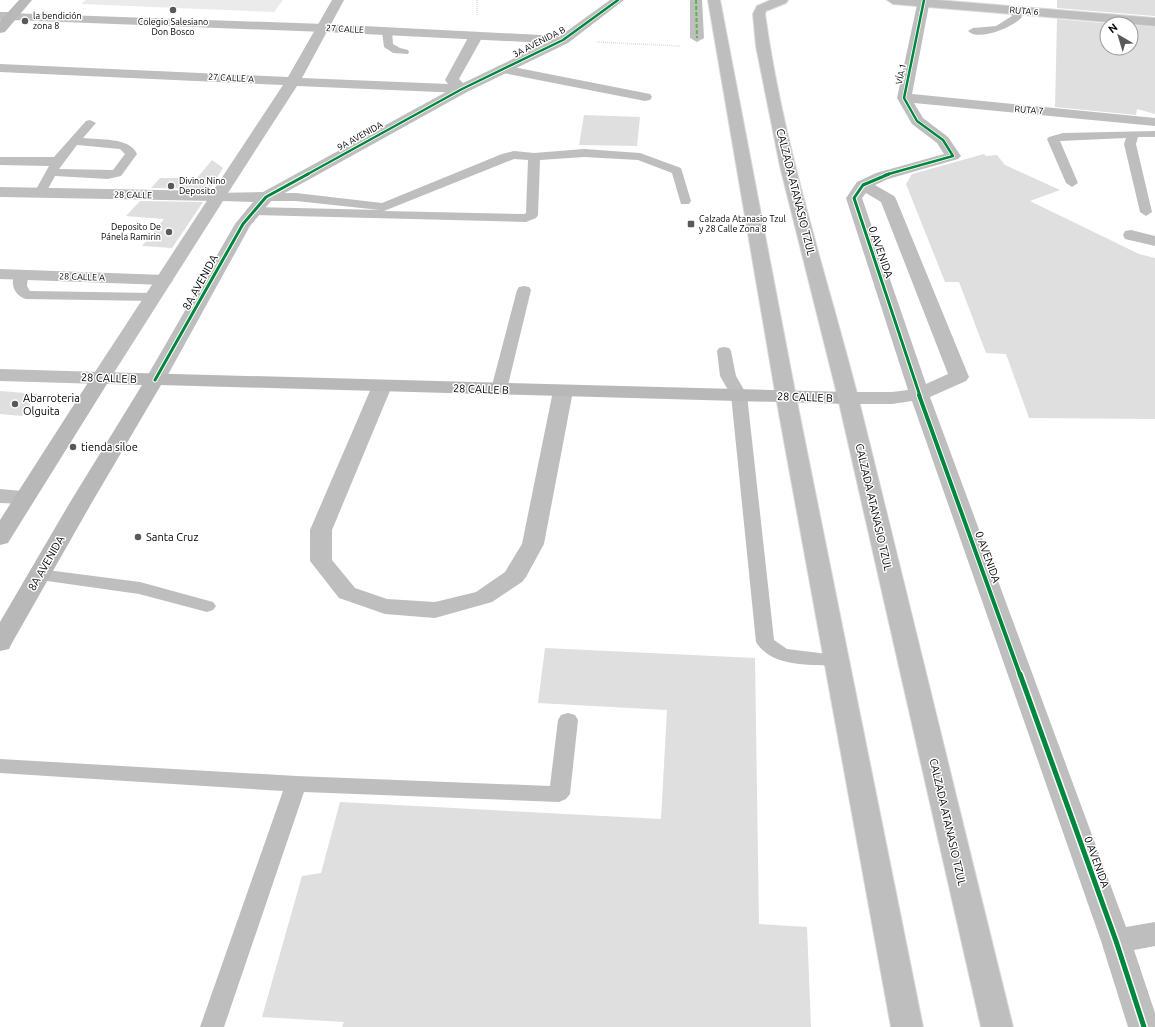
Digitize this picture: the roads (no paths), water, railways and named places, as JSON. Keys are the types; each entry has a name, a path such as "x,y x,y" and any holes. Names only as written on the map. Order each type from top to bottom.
{"main road":[{"path":"0,29 6,16 26,0"},
{"path":"0,538 101,378"},
{"name":"28 CALLE B","path":"101,378 848,398"},
{"name":"8A AVENIDA","path":"0,643 155,380"}],"street":[{"path":"101,378 292,81 324,28 338,0"},
{"name":"3A AVENIDA B","path":"462,89 563,40 618,0"},
{"path":"696,0 697,38"},
{"path":"714,0 786,397 907,1027"},
{"name":"CALZADA ATANASIO TZUL","path":"782,0 761,9 759,14 763,46 788,166 848,398 997,1027"},
{"name":"RUTA 6","path":"893,0 924,1 1155,22"},
{"name":"VÍA 1","path":"863,185 882,176 953,156 943,140 917,121 904,98 924,1"},
{"name":"27 CALLE","path":"6,16 324,28 563,40"},
{"path":"462,89 452,80 476,36"},
{"name":"27 CALLE A","path":"0,68 462,89"},
{"path":"503,69 645,97"},
{"name":"9A AVENIDA","path":"266,197 462,89"},
{"name":"RUTA 7","path":"904,98 1155,122"},
{"name":"28 CALLE B","path":"848,398 892,398 919,394 959,377 888,199 863,185"},
{"name":"0 AVENIDA","path":"863,185 854,198 919,394 1116,941 1144,1027"},
{"name":"28 CALLE","path":"0,192 266,197"},
{"name":"8A AVENIDA","path":"155,380 243,224 266,197"},
{"path":"1131,235 1155,241"},
{"name":"28 CALLE A","path":"0,274 164,280"},
{"name":"28 CALLE B","path":"0,375 101,378"},
{"path":"382,386 321,530 321,561 347,593 385,606 435,610 484,597 514,577 533,544 563,391"},
{"path":"0,496 25,497"},
{"path":"1116,941 1155,934"}],"lane":[{"path":"973,31 998,30 1016,17 1014,10"},
{"path":"387,31 388,45 397,51 404,52"},
{"path":"40,193 58,160 90,123"},
{"path":"1072,183 1053,139 1063,136 1132,137 1155,134"},
{"path":"1132,137 1155,141"},
{"path":"1132,137 1130,144 1146,212"},
{"path":"52,172 108,175 117,173 131,154 128,149 122,146 74,141"},
{"path":"266,197 305,199 382,207 506,156 514,154 534,157 584,153 640,157 677,171 685,201"},
{"path":"254,211 526,218 532,215 534,157"},
{"path":"0,161 50,162 58,160"},
{"path":"300,211 301,204 305,199"},
{"path":"21,275 19,284 21,291 26,295 153,297"},
{"path":"499,389 524,290"},
{"path":"724,351 728,376 739,396 765,642 773,650 783,656 837,660"},
{"path":"39,575 140,588 207,606"},
{"path":"0,766 296,784 559,794 568,720"},
{"path":"212,1027 296,784"}],"place":[{"name":"Colegio Salesiano Don Bosco","path":"173,10"},
{"name":"la bendición zona 8","path":"25,21"},
{"name":"Divino Nino Deposito","path":"171,186"},
{"name":"Calzada Atanasio Tzul y 28 Calle Zona 8","path":"691,224"},
{"name":"Deposito De Pánela Ramirin","path":"169,232"},
{"name":"Abarroteria Olguita","path":"15,404"},
{"name":"tienda siloe","path":"73,447"},
{"name":"Santa Cruz","path":"138,537"}]}
